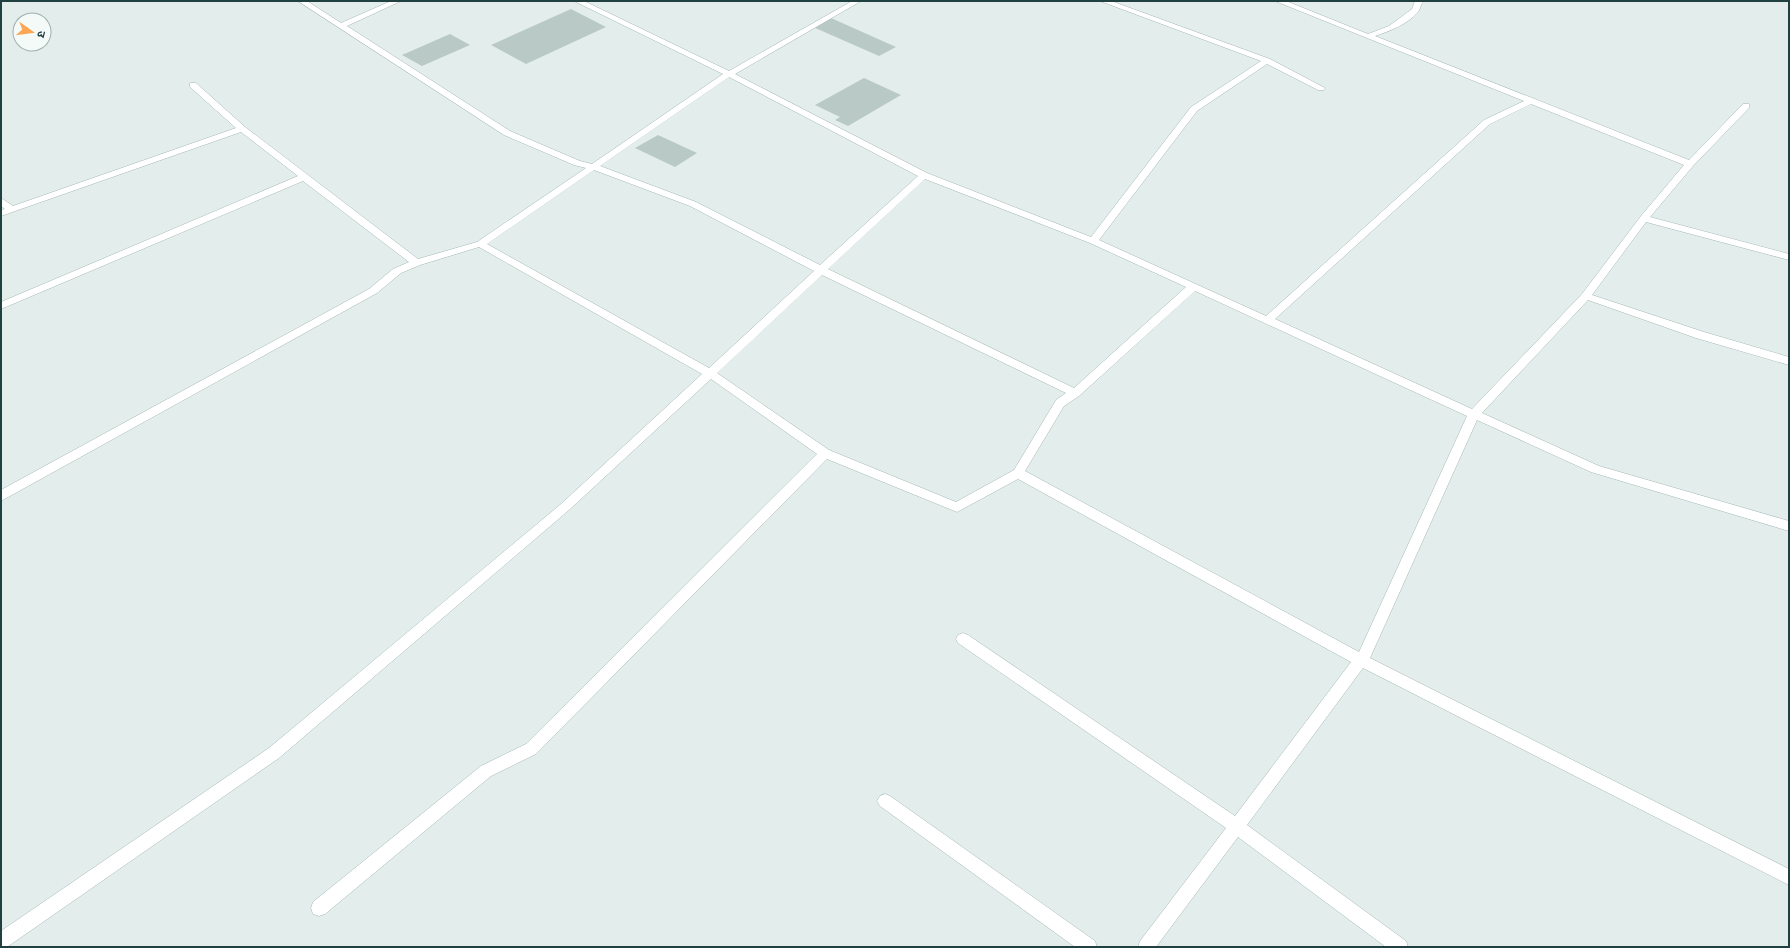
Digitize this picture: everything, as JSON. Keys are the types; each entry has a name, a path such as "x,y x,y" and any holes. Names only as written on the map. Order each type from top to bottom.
{"street":[{"path":"302,1 508,133 577,163 594,167 693,204 821,270 1075,393"},
{"path":"341,26 397,1"},
{"path":"578,1 729,74 924,175 1093,241 1595,469 1789,526"},
{"path":"1,496 373,291 397,271 416,263 480,244 729,74 857,1"},
{"path":"1104,1 1267,60 1321,88"},
{"path":"1278,1 1690,164"},
{"path":"1369,36 1392,28 1416,10 1416,2"},
{"path":"1093,241 1194,109 1267,60"},
{"path":"193,85 242,129 416,263"},
{"path":"1268,320 1487,122 1531,101"},
{"path":"1146,947 1367,652 1474,414 1586,296 1644,218 1690,164 1746,106"},
{"path":"1,213 242,129"},
{"path":"1,941 274,753 565,507 924,175"},
{"path":"1,306 304,177"},
{"path":"1,201 11,209"},
{"path":"1644,218 1789,257"},
{"path":"480,244 710,373 825,453 957,507 1018,474 1060,403 1075,393 1193,287"},
{"path":"1586,296 1700,335 1789,361"},
{"path":"319,908 486,771 531,749 825,453"},
{"path":"1018,474 1360,660 1789,877"},
{"path":"963,639 1236,826 1400,947"},
{"path":"885,801 1089,947"}],"building":[{"path":"571,9 606,27 526,64 491,45"},
{"path":"831,18 896,47 879,56 813,27"},
{"path":"450,34 470,45 422,66 402,55"},
{"path":"864,78 901,95 848,126 835,120 840,117 815,105"},
{"path":"658,135 697,153 675,167 635,148"}]}
